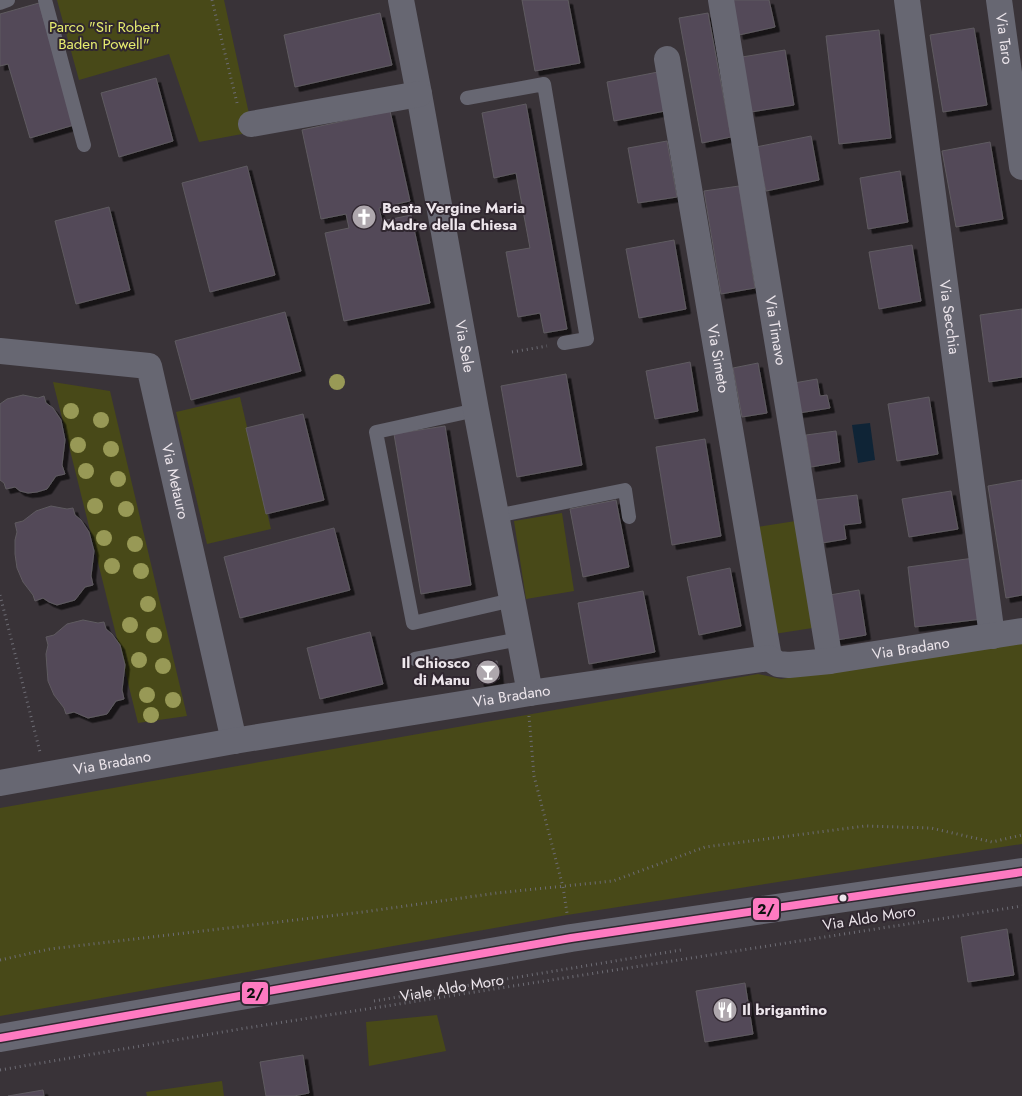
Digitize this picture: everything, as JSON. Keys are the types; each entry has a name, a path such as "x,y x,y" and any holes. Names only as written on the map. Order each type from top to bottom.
{"street":[{"name":"Via Sele","path":"400,0 420,94 476,410 530,693"},
{"name":"Via Timavo","path":"721,0 830,661"},
{"name":"Via Secchia","path":"907,0 992,636"},
{"name":"Via Taro","path":"999,0 1022,167"},
{"name":"Via Simeto","path":"667,59 769,658"},
{"path":"251,124 420,94"},
{"name":"Via Metauro","path":"0,351 149,366 234,741"},
{"name":"Via Bradano","path":"0,783 234,741 530,693 769,658 782,665 830,661 1022,631"},
{"name":"Viale Aldo Moro","path":"0,1038 571,938 1022,872"}],"lane":[{"path":"0,3 8,0"},
{"path":"45,0 84,145"},
{"path":"467,98 544,84 587,339 564,343"},
{"path":"476,410 376,432 377,442 413,622 512,600"},
{"path":"496,516 625,490 629,517"},
{"path":"415,659 520,640"}],"path":[{"path":"212,0 242,124 251,124"},
{"path":"512,352 564,343"},
{"path":"0,595 46,775"},
{"path":"530,693 529,714 534,776 563,886 571,938"},
{"path":"0,960 50,949 613,881 705,847 865,826 931,828 992,842 1022,835"},
{"name":"Via Aldo Moro","path":"719,953 1022,906"},
{"name":"Viale Aldo Moro","path":"367,1002 689,948"},
{"name":"Viale Aldo Moro","path":"0,1070 246,1028 719,953"}],"green space":[{"name":"Parco \"Sir Robert Baden Powell\"","path":"57,0 224,0 253,132 199,142 169,54 79,80"},
{"path":"53,382 110,391 187,716 138,723"},
{"path":"240,397 271,529 207,544 176,412"},
{"path":"562,513 574,591 526,599 514,521"},
{"path":"802,520 819,627 774,634 757,527"},
{"path":"1022,643 1022,844 567,915 0,1016 0,808 758,674 781,679"},
{"path":"437,1015 446,1051 369,1066 366,1022"},
{"path":"222,1081 224,1096 147,1096 146,1092"}],"water":[{"path":"870,423 875,460 858,463 852,425"}],"building":[{"path":"522,0 568,0 580,63 535,71"},
{"path":"732,0 769,0 775,27 739,35"},
{"path":"39,3 74,125 30,138 8,64 0,66 0,14"},
{"path":"380,13 392,65 295,87 284,35"},
{"path":"708,13 731,137 702,143 679,18"},
{"path":"974,28 987,105 943,112 930,35"},
{"path":"879,30 891,138 839,144 826,36"},
{"path":"785,50 794,105 751,112 742,57"},
{"path":"658,72 665,111 614,121 607,82"},
{"path":"156,78 173,141 119,157 101,93"},
{"path":"526,104 567,329 544,333 540,313 518,317 506,252 530,248 516,173 494,178 482,113"},
{"name":"Beata Vergine Maria Madre della Chiesa","path":"390,111 410,201 379,208 382,221 411,215 430,303 344,321 325,233 349,228 346,214 321,219 302,130"},
{"path":"811,136 819,180 766,191 756,147"},
{"path":"667,141 677,197 638,203 628,148"},
{"path":"990,142 1003,219 956,227 942,151"},
{"path":"247,166 275,275 210,292 182,183"},
{"path":"900,171 908,222 868,229 860,178"},
{"path":"739,186 755,288 721,294 704,191"},
{"path":"109,207 130,290 76,304 55,221"},
{"path":"674,240 686,309 639,318 626,249"},
{"path":"912,245 921,301 879,309 869,252"},
{"path":"1022,309 1022,377 989,382 980,315"},
{"path":"285,312 301,371 191,400 175,341"},
{"path":"690,362 698,411 655,419 646,371"},
{"path":"758,363 767,413 742,417 733,368"},
{"path":"566,374 582,465 517,477 501,386"},
{"path":"817,379 820,396 827,395 830,408 799,413 794,383"},
{"path":"23,395 38,398 44,396 46,403 53,408 61,420 65,440 62,465 65,474 56,476 47,489 28,493 20,491 15,487 6,489 4,483 0,480 0,404 7,399"},
{"path":"929,397 938,454 897,461 888,404"},
{"path":"303,414 324,500 266,514 246,428"},
{"path":"445,426 471,585 421,594 394,434"},
{"path":"836,431 840,462 811,467 806,435"},
{"path":"705,439 721,536 672,545 656,447"},
{"path":"1022,480 1022,595 1006,598 988,486"},
{"path":"951,491 958,529 909,537 902,499"},
{"path":"857,495 861,523 844,525 846,539 822,543 816,500"},
{"path":"616,500 629,567 583,577 570,509"},
{"path":"51,506 67,509 73,508 75,515 89,532 94,551 91,576 93,585 85,587 75,600 57,605 43,598 35,601 17,568 15,554 17,532 15,523 23,521 36,511"},
{"path":"334,528 350,590 240,618 224,557"},
{"path":"974,558 982,619 915,627 908,567"},
{"path":"730,568 741,626 699,635 687,577"},
{"path":"859,590 866,635 831,641 824,596"},
{"path":"643,591 655,652 589,664 578,603"},
{"path":"83,620 98,623 104,622 106,629 120,645 125,665 122,690 124,699 116,701 107,714 88,718 74,712 66,714 48,681 46,654 48,645 46,637 54,635 67,624"},
{"path":"370,632 383,684 320,699 307,648"},
{"name":"Il Chiosco di Manu","path":"497,661 499,679 480,682 477,665"},
{"path":"1007,929 1014,975 968,982 961,937"},
{"path":"745,983 753,1034 705,1042 696,991"},
{"path":"303,1055 309,1093 294,1096 266,1096 260,1062"},
{"path":"43,1090 44,1096 8,1096"}],"transit line":[{"name":"2/","path":"0,1038 571,938 1022,872"}],"place":[{"name":"Beata Vergine Maria Madre della Chiesa","path":"364,217"},
{"name":"Il Chiosco di Manu","path":"488,672"},
{"name":"Il brigantino","path":"725,1010"}]}
